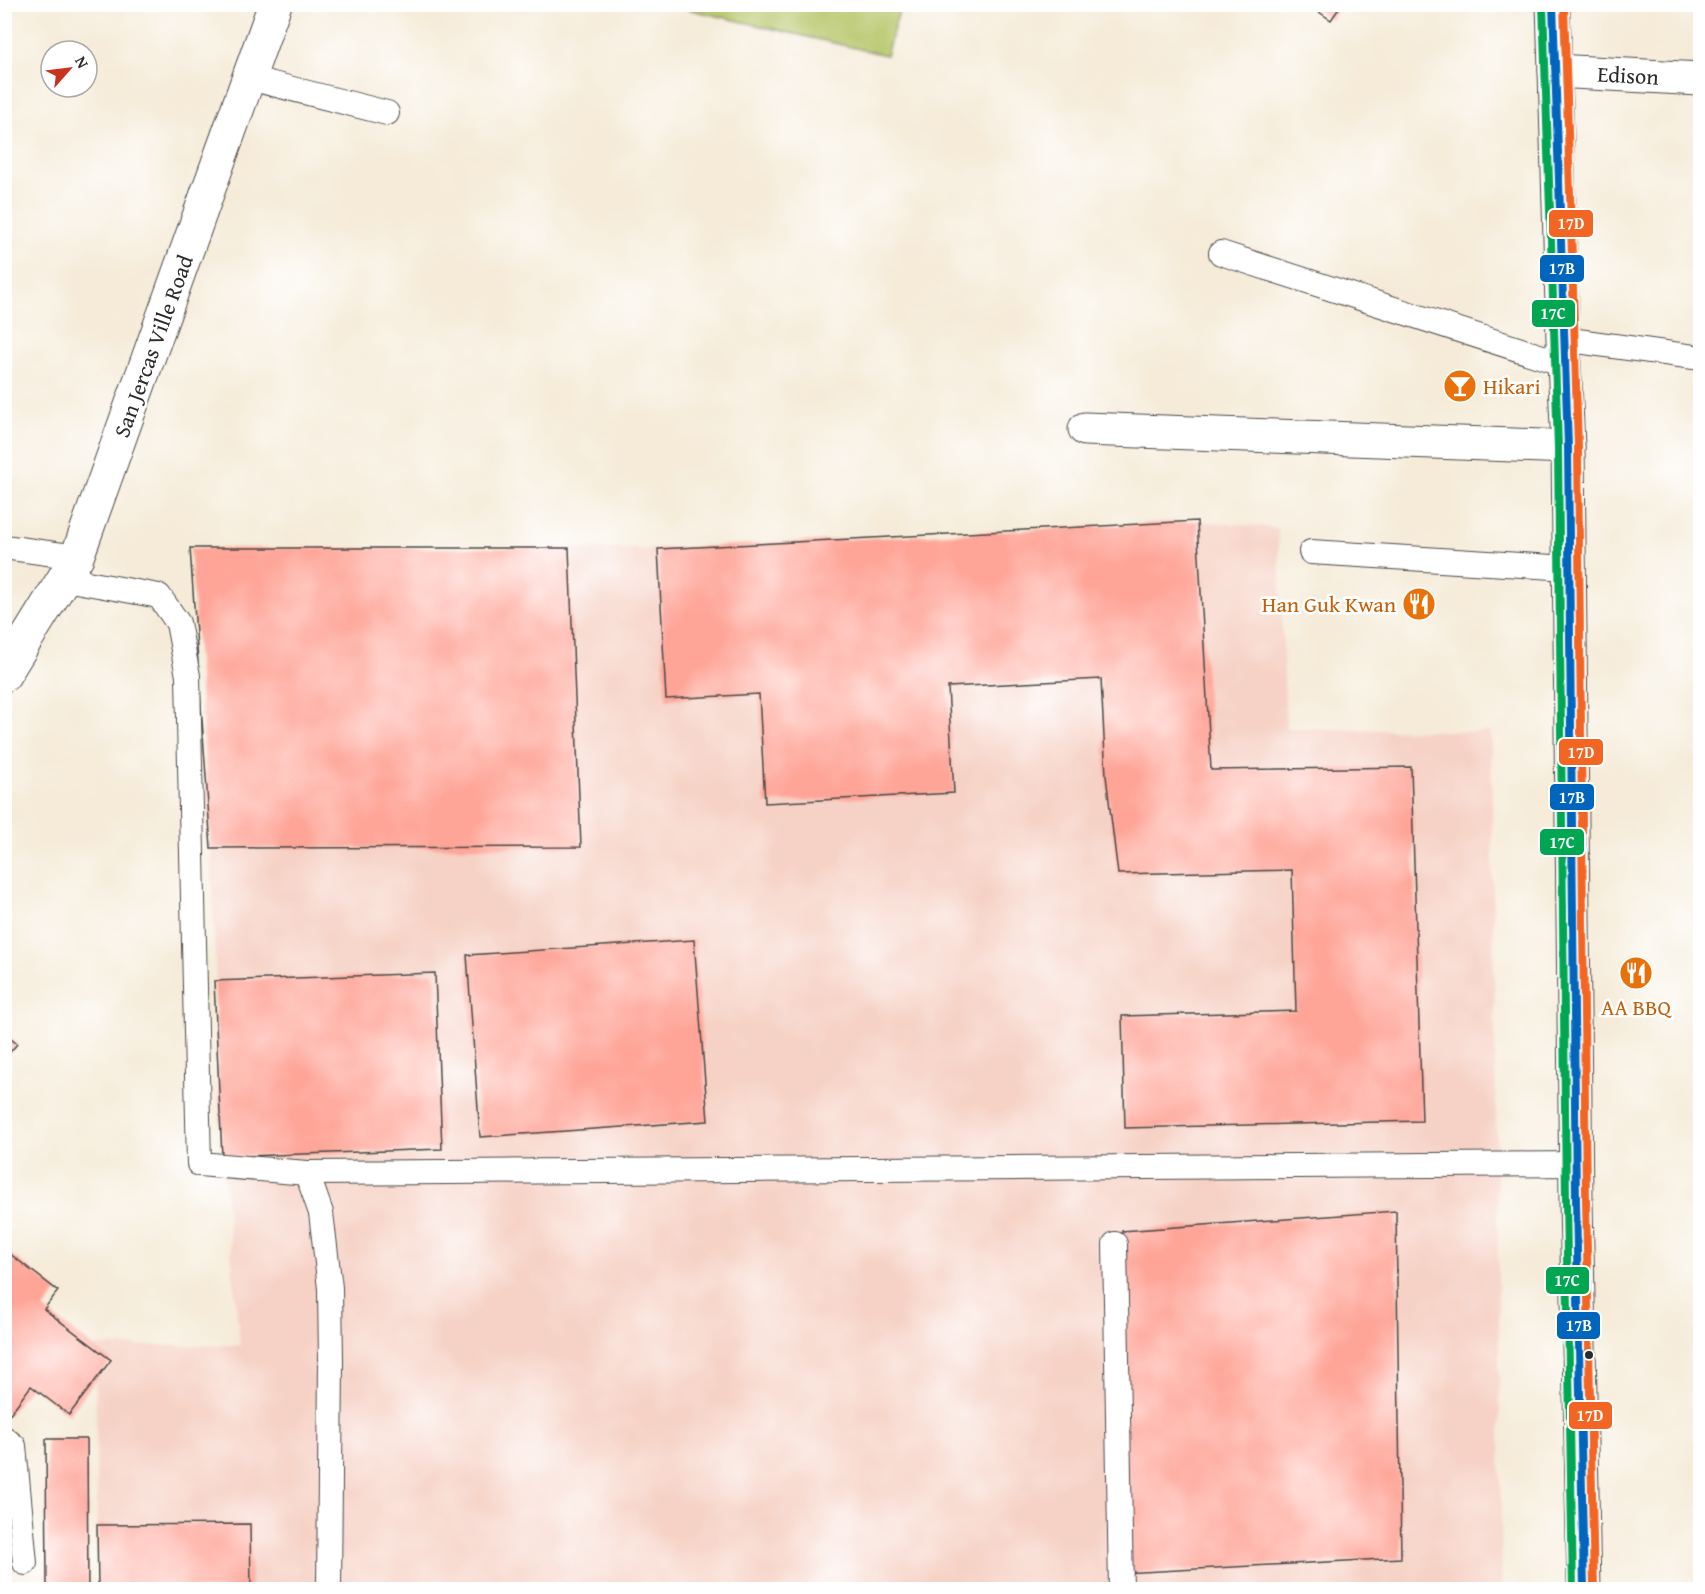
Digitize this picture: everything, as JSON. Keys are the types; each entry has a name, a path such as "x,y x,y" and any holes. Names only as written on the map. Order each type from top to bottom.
{"main road":[{"name":"San Jercas Ville Road","path":"4,675 71,568 275,4"},
{"path":"1553,4 1568,447 1584,1590"},
{"name":"Edison","path":"1555,71 1701,79"},
{"path":"1085,429 1568,447"}],"lane":[{"path":"249,78 387,113"},
{"path":"1221,253 1563,352 1694,357"},
{"path":"4,547 159,596 178,623 188,675 192,756 199,1164 307,1173 1577,1164"},
{"path":"1311,552 1569,568"},
{"path":"307,1173 321,1213 330,1288 329,1590"},
{"path":"1115,1245 1121,1590"},
{"path":"4,1438 14,1446 25,1563"}],"shaded area":[{"path":"1197,521 1278,528 1286,728 1491,732 1502,1589 98,1589 95,1346 240,1345 222,1157 211,848 190,548 658,549"}],"green space":[{"path":"670,5 901,5 886,55"}],"building":[{"path":"1307,4 1342,4 1331,20"},
{"path":"1197,521 1211,770 1411,767 1422,1121 1125,1128 1122,1016 1296,1011 1292,870 1118,874 1106,776 1101,679 948,687 954,793 765,803 759,694 666,699 658,549"},
{"path":"190,548 569,548 581,847 211,848"},
{"path":"694,940 708,1121 480,1137 467,955"},
{"path":"435,973 442,1149 222,1157 214,981"},
{"path":"4,1033 17,1044 4,1059"},
{"path":"1396,1211 1401,1558 1124,1573 1122,1231"},
{"path":"5,1250 58,1291 44,1309 111,1360 69,1415 31,1386 9,1415 5,1411"},
{"path":"46,1439 87,1439 88,1590 47,1590"},
{"path":"250,1524 251,1590 98,1590 97,1525"}],"transit line":[{"name":"17C","path":"1543,4 1558,447 1566,1201 1573,1590"},
{"name":"17B","path":"1553,4 1568,447 1576,1201 1584,1590"},
{"name":"17D","path":"1564,4 1578,447 1586,1201 1594,1590"}],"place":[{"name":"Hikari","path":"1460,386"},
{"name":"Han Guk Kwan","path":"1419,604"},
{"name":"AA BBQ","path":"1636,973"}]}
